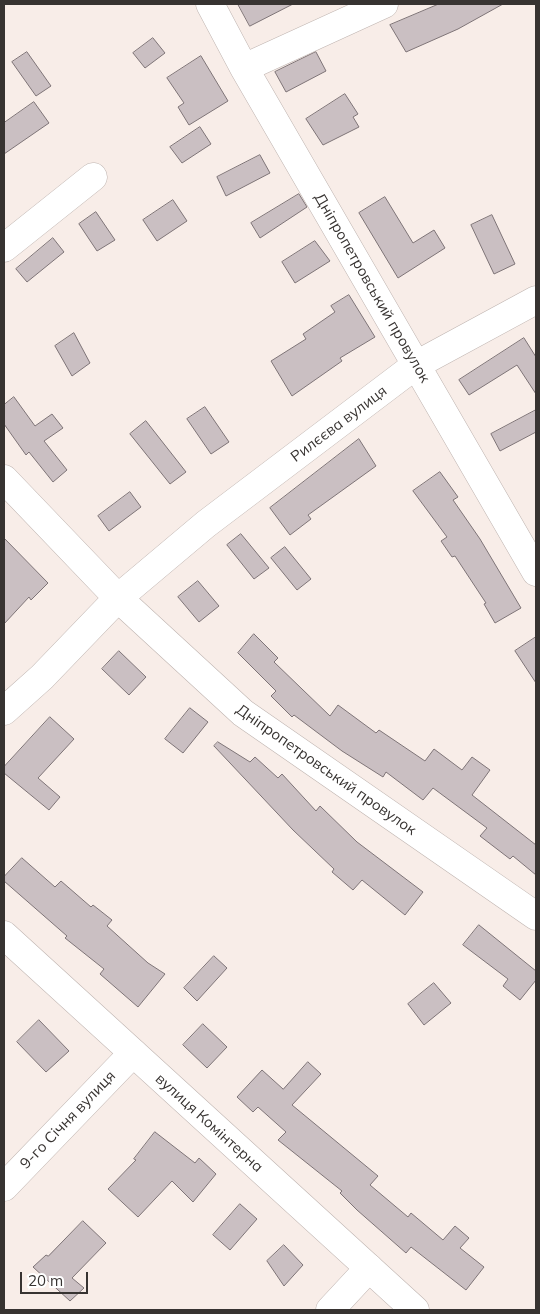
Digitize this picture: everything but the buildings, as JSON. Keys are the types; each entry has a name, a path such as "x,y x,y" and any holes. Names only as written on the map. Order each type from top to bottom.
{"street":[{"name":"Дніпропетровський провулок","path":"210,4 244,68 536,572"},
{"path":"244,68 384,4"},
{"path":"4,248 93,177"},
{"name":"Рилєєва вулиця","path":"4,711 42,677 118,598 153,566 416,364 536,300"},
{"name":"Дніпропетровський провулок","path":"4,479 118,598 243,713 536,916"},
{"name":"вулиця Комінтерна","path":"4,935 415,1310"},
{"name":"9-го Січня вулиця","path":"4,1187 133,1053"},
{"path":"330,1310 369,1268"}]}
